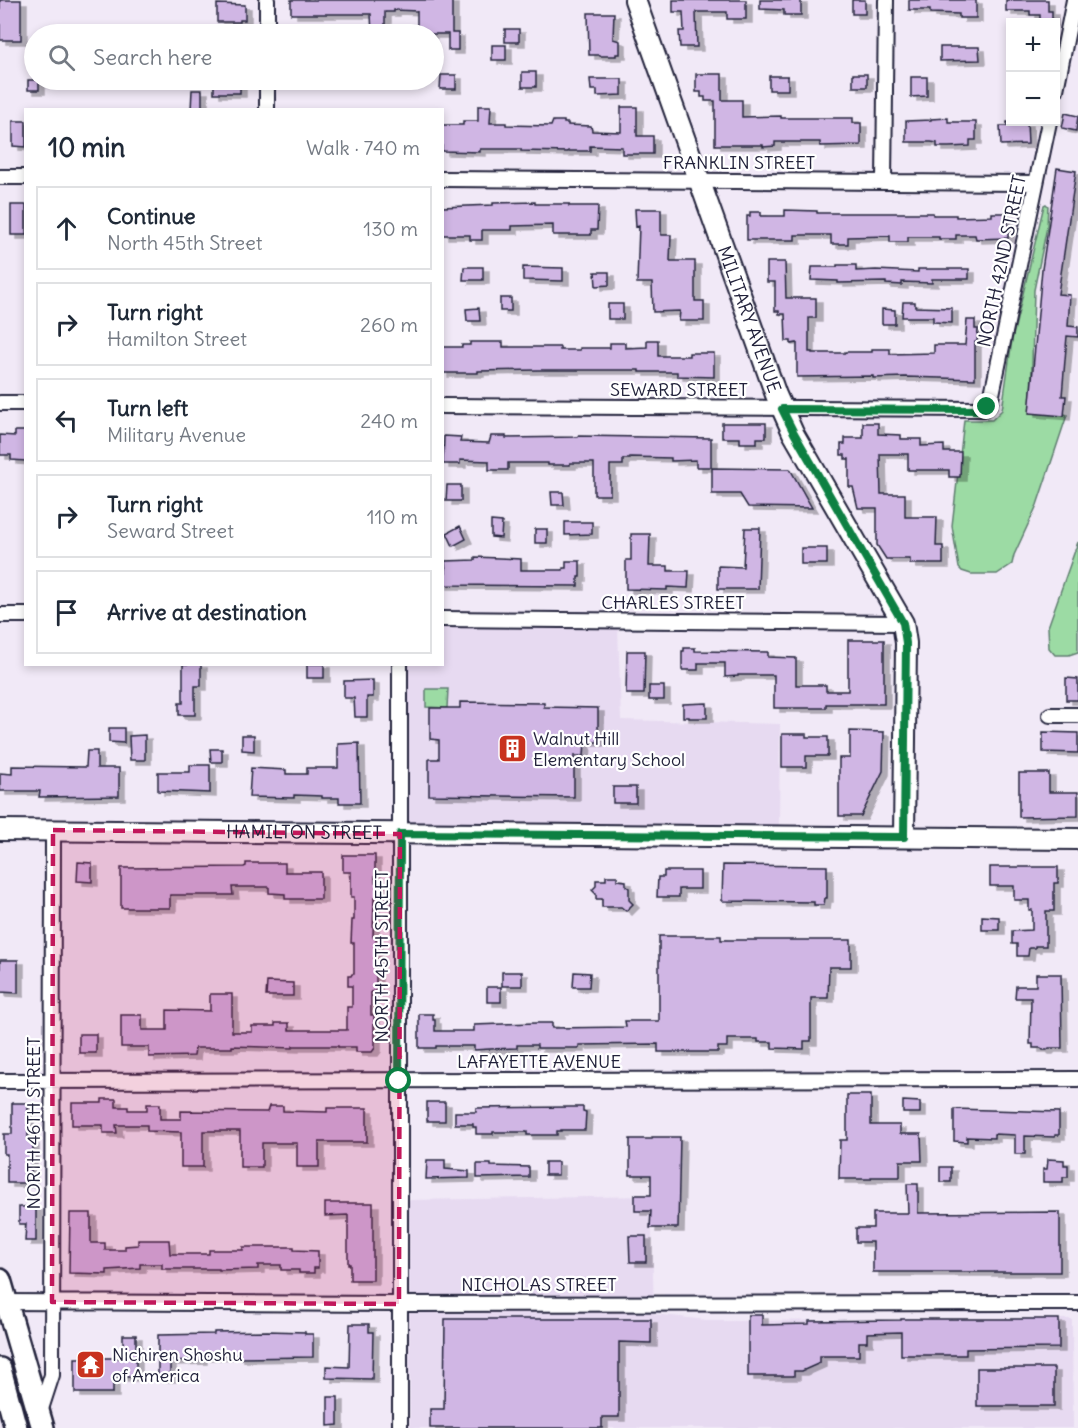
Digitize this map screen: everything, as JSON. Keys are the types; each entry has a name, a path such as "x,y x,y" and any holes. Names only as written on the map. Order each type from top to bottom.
{"main road":[{"name":"MILITARY AVENUE","path":"635,0 782,409 903,623 906,643 904,837"},
{"name":"HAMILTON STREET","path":"0,830 1078,839"},
{"path":"0,1280 3,1302 41,1421"},
{"path":"0,1369 16,1428"}],"street":[{"path":"267,0 267,24"},
{"path":"884,183 886,0"},
{"path":"1060,72 1074,0"},
{"path":"267,90 267,108"},
{"name":"NORTH 42ND STREET","path":"987,407 991,399 1048,126"},
{"path":"0,177 24,177"},
{"name":"FRANKLIN STREET","path":"444,179 1036,183"},
{"path":"0,403 24,403"},
{"name":"SEWARD STREET","path":"444,406 978,410 987,407"},
{"path":"0,615 24,615"},
{"name":"CHARLES STREET","path":"444,619 903,623"},
{"name":"NORTH 45TH STREET","path":"399,1428 400,666"},
{"path":"1050,715 1078,715"},
{"name":"NORTH 46TH STREET","path":"41,1421 52,1375 52,830"},
{"name":"LAFAYETTE AVENUE","path":"0,1081 1078,1079"},
{"name":"NICHOLAS STREET","path":"3,1302 1078,1303"}],"highlighted area":[{"path":"53,830 400,834 399,1304 52,1302"}],"shaded area":[{"path":"444,626 618,627 621,720 780,724 779,827 411,823 407,814 407,666 444,666"},
{"path":"651,1196 654,1314 715,1321 1072,1319 1073,1428 410,1428 409,1200"}],"green space":[{"path":"1046,204 1048,206 1047,227 1034,290 1031,400 1067,415 1037,505 1012,564 997,574 971,574 959,568 952,526 964,420 992,420 1002,410 1012,340"},
{"path":"1078,542 1078,652 1069,655 1055,655 1049,648 1048,627"},
{"path":"426,689 448,689 447,708 426,707"}],"building":[{"path":"0,0 21,0 21,40 0,40"},
{"path":"291,0 452,0 452,33 458,33 458,50 448,50 448,34 444,34 444,24 417,24 417,11 385,12 385,24 372,24 371,14 291,14"},
{"path":"673,0 746,0 746,19 727,19 727,12 696,12 697,47 680,47 679,31 684,31 683,12 673,12"},
{"path":"760,0 801,0 801,15 784,15 784,10 760,9"},
{"path":"852,0 865,0 865,14 852,14"},
{"path":"909,0 976,0 976,18 959,18 959,14 930,13 930,10 909,10"},
{"path":"1006,0 1048,0 1048,11 1052,11 1052,18 1030,15 1030,11 1006,11"},
{"path":"217,4 245,5 245,20 217,22"},
{"path":"588,13 614,13 613,39 620,41 620,54 616,56 589,55"},
{"path":"505,29 519,29 519,42 505,42"},
{"path":"492,45 506,45 506,60 492,60"},
{"path":"940,47 979,47 980,60 940,61"},
{"path":"522,72 536,72 536,87 522,87"},
{"path":"696,74 722,74 722,100 742,100 742,117 853,118 853,123 861,123 861,145 820,146 820,142 775,142 775,146 763,147 763,145 715,145 715,101 705,101 705,97 701,97 701,92 696,92"},
{"path":"853,74 867,74 867,87 853,87"},
{"path":"444,75 456,75 456,89 444,89"},
{"path":"769,76 788,76 788,90 769,90"},
{"path":"911,77 927,77 927,96 911,97"},
{"path":"590,79 622,79 622,95 597,96 597,90 591,90"},
{"path":"192,90 202,90 202,108 191,108"},
{"path":"214,90 240,90 240,93 214,93"},
{"path":"478,106 491,106 490,123 551,126 553,121 564,121 568,125 591,126 592,131 621,132 621,107 637,107 637,136 653,136 653,154 622,154 622,147 590,146 590,151 568,152 521,151 521,149 480,149 480,152 444,151 444,125 463,125 463,121 478,121"},
{"path":"1065,113 1078,116 1076,131 1062,128"},
{"path":"948,118 948,122 976,122 976,140 970,140 970,146 937,147 937,143 931,142 906,142 906,121"},
{"path":"13,121 24,121 24,147 13,146"},
{"path":"1000,126 1027,126 1028,144 1001,145"},
{"path":"1057,168 1076,171 1058,294 1070,295 1068,326 1078,327 1078,337 1067,336 1062,396 1066,396 1064,416 1029,413 1042,269"},
{"path":"535,202 535,204 598,206 597,230 591,230 591,235 553,235 553,225 512,226 512,230 482,230 482,240 470,240 470,235 444,235 444,207 493,205 493,203"},
{"path":"11,205 24,205 24,235 11,235"},
{"path":"635,209 661,209 661,235 671,235 670,261 695,261 695,301 704,301 704,321 679,321 680,311 653,312 652,283 637,283 639,226 636,227"},
{"path":"785,210 817,211 817,213 933,213 933,215 956,215 956,217 1008,213 1008,238 976,239 975,235 956,235 956,239 908,237 908,242 890,242 890,236 848,237 848,244 831,244 831,235 795,235 795,240 747,240 747,216 750,216 750,212 761,212 761,216 785,216"},
{"path":"767,262 785,262 786,298 816,298 816,318 809,318 809,352 872,352 872,349 890,349 890,354 934,353 934,345 965,345 967,320 975,320 975,329 978,329 977,342 975,342 975,379 873,378 873,376 797,377 797,343 791,344 791,341 786,341 785,314 775,311 775,282 767,282"},
{"path":"837,265 856,265 856,271 918,272 918,269 969,269 969,279 932,279 932,283 902,282 902,285 886,284 886,282 838,283 838,281 811,280 812,267 837,267"},
{"path":"464,267 483,267 483,280 463,280"},
{"path":"523,267 563,268 563,281 523,280"},
{"path":"595,272 609,272 609,285 596,286"},
{"path":"500,298 511,298 511,311 500,311"},
{"path":"903,302 915,302 915,307 952,308 952,323 933,322 933,317 902,317"},
{"path":"608,304 623,304 623,319 608,319"},
{"path":"479,308 480,321 467,321 466,309"},
{"path":"882,309 895,310 895,324 882,324"},
{"path":"647,340 658,340 658,356 714,353 714,377 677,376 677,372 639,372 639,370 444,373 444,347 462,347 462,345 470,345 470,342 503,342 503,347 560,347 560,350 610,348 610,343 625,343 625,348 647,347"},
{"path":"722,423 766,423 766,438 757,438 757,443 740,443 740,438 722,438"},
{"path":"863,423 878,423 878,434 901,435 901,439 921,439 921,446 944,445 944,452 961,452 960,477 949,477 949,470 908,470 908,454 880,454 881,494 905,494 905,517 937,517 936,546 943,546 943,564 910,564 910,559 886,559 877,545 877,508 858,508 853,487 849,487 849,459 841,455 841,444 845,444 845,438 863,438"},
{"path":"15,431 24,431 24,461 11,460 11,455 0,455 0,435 15,436"},
{"path":"444,436 461,437 460,442 489,443 491,436 506,436 506,438 578,436 711,438 711,467 696,467 696,460 671,461 671,458 630,457 630,459 623,459 623,465 610,465 610,495 594,495 594,463 548,465 548,463 508,463 508,470 489,470 489,461 460,460 460,464 444,464"},
{"path":"712,468 790,469 812,508 748,507 740,494 712,494"},
{"path":"447,485 461,485 461,501 446,501"},
{"path":"551,492 563,492 564,505 552,505"},
{"path":"491,521 502,522 501,538 491,537"},
{"path":"565,522 592,522 592,534 565,535"},
{"path":"460,526 466,539 453,546 447,533"},
{"path":"745,528 760,528 758,589 718,589 718,566 743,567"},
{"path":"535,529 547,529 547,543 535,543"},
{"path":"631,534 650,534 649,566 668,566 668,571 689,571 688,588 626,589 626,560 631,560"},
{"path":"801,548 827,548 827,564 801,564"},
{"path":"475,557 521,559 521,570 563,570 566,568 566,561 580,561 580,577 578,577 578,586 444,585 445,561 475,560"},
{"path":"848,640 884,640 884,704 826,704 826,708 774,708 774,675 725,677 725,663 698,663 698,670 682,670 684,648 695,648 695,651 768,652 768,657 796,658 796,685 826,685 826,691 848,691"},
{"path":"627,651 645,651 644,694 626,694"},
{"path":"183,666 201,666 201,686 195,686 195,715 179,715 179,703 183,703"},
{"path":"307,666 324,666 324,678 307,678"},
{"path":"1066,678 1078,679 1078,700 1066,700"},
{"path":"373,680 373,697 367,697 367,717 355,717 354,698 344,698 344,681"},
{"path":"649,686 664,686 664,700 649,700"},
{"name":"Walnut Hill Elementary School","path":"460,702 544,703 544,707 598,708 598,742 585,742 584,756 574,756 574,797 429,795 429,759 439,759 439,740 430,739 430,708 460,708"},
{"path":"707,703 707,718 683,717 683,704"},
{"path":"109,728 124,728 124,743 109,742"},
{"path":"850,731 884,732 883,771 861,816 839,816 839,758 850,758"},
{"path":"1043,732 1078,733 1078,753 1043,752"},
{"path":"782,734 828,737 828,756 806,756 806,767 782,767"},
{"path":"145,735 145,760 130,760 129,736"},
{"path":"242,735 254,735 254,751 242,750"},
{"path":"359,743 360,803 339,803 339,798 322,798 322,796 249,797 251,768 286,770 286,774 307,774 307,768 338,768 338,744"},
{"path":"210,749 222,749 222,762 211,762"},
{"path":"87,751 97,751 97,768 119,768 119,796 39,797 40,791 0,791 0,773 12,774 12,766 86,767"},
{"path":"190,765 210,765 210,793 158,791 158,772 190,772"},
{"path":"1019,773 1049,773 1049,792 1078,792 1078,816 1019,817"},
{"path":"613,787 636,787 636,803 613,803"},
{"path":"343,855 375,855 375,882 380,882 380,897 374,897 373,937 376,937 376,991 371,992 371,1015 374,1015 375,1032 375,1048 372,1052 356,1052 356,1047 338,1046 293,1046 293,1048 232,1046 232,1048 195,1048 194,1056 149,1057 149,1047 121,1047 121,1015 142,1015 142,1030 167,1030 167,1010 210,1011 210,994 232,994 232,1032 252,1032 252,1026 275,1026 275,1023 289,1023 289,1030 347,1030 347,1007 352,1007 352,986 348,986 348,976 354,974 354,943 351,943 354,897 351,897 351,872 343,872"},
{"path":"78,862 92,863 92,882 77,881"},
{"path":"246,863 285,863 285,872 321,872 321,899 285,899 285,894 269,893 269,887 232,887 233,895 170,895 170,908 121,908 121,868 244,867"},
{"path":"723,865 827,866 827,898 825,898 824,905 814,905 814,902 722,901"},
{"path":"990,867 1058,867 1058,883 1054,883 1054,911 1046,911 1046,946 1029,948 1028,956 1017,956 1017,944 1012,944 1012,931 1032,930 1032,910 1029,910 1029,900 1014,900 1014,886 990,886"},
{"path":"664,871 700,871 700,889 679,889 679,897 657,897 658,877 664,877"},
{"path":"606,876 617,876 617,880 626,881 626,886 629,888 629,900 633,904 626,911 621,907 602,907 602,899 596,899 596,894 592,890 596,886 596,880 606,880"},
{"path":"982,916 999,917 999,930 982,930"},
{"path":"659,936 721,936 721,940 851,940 851,967 829,967 828,998 811,998 811,1041 804,1041 804,1049 772,1048 772,1042 758,1042 758,1039 727,1039 727,1047 718,1047 718,1052 658,1052 658,1044 579,1045 579,1048 537,1048 537,1045 517,1045 517,1048 474,1050 474,1046 419,1048 419,1014 433,1014 435,1031 474,1031 474,1025 536,1023 552,1023 552,1028 626,1027 625,1021 659,1021"},
{"path":"0,960 18,960 18,993 0,992"},
{"path":"502,972 522,972 522,986 502,986"},
{"path":"574,972 590,973 589,987 573,987"},
{"path":"1036,974 1061,974 1062,1048 1043,1050 1033,1048 1033,1044 1030,1044 1031,998 1015,998 1016,986 1036,986"},
{"path":"267,982 293,983 293,996 266,996"},
{"path":"487,987 501,987 501,1002 487,1002"},
{"path":"79,1034 96,1034 96,1053 79,1053"},
{"path":"847,1095 871,1095 871,1125 900,1125 900,1134 921,1134 922,1161 900,1161 900,1177 839,1179 840,1140 847,1140"},
{"path":"102,1099 116,1099 116,1107 128,1107 128,1110 147,1110 147,1104 160,1104 160,1119 181,1119 181,1111 267,1112 269,1106 283,1106 283,1111 327,1112 327,1108 367,1108 367,1142 319,1142 319,1167 297,1167 297,1143 262,1143 262,1167 240,1167 240,1131 203,1131 203,1167 181,1167 181,1132 147,1131 147,1125 116,1125 117,1133 103,1133 103,1125 72,1125 72,1103 102,1103"},
{"path":"903,1101 920,1102 920,1113 903,1113"},
{"path":"427,1102 445,1102 445,1121 427,1121"},
{"path":"12,1103 28,1103 28,1139 33,1141 31,1183 7,1183 4,1134 12,1134"},
{"path":"583,1107 583,1111 586,1112 585,1130 561,1130 557,1131 557,1135 527,1135 527,1132 476,1134 476,1127 473,1127 473,1124 455,1124 455,1112 476,1112 476,1108"},
{"path":"954,1109 1059,1112 1059,1135 1055,1137 1025,1136 1025,1154 1015,1154 1015,1135 994,1134 994,1138 967,1137 967,1142 954,1141"},
{"path":"652,1137 680,1137 678,1228 650,1228 651,1211 635,1211 635,1195 651,1195 651,1175 630,1175 630,1139 652,1139"},
{"path":"1048,1159 1064,1160 1064,1165 1068,1165 1068,1177 1063,1177 1063,1182 1043,1182 1043,1169 1047,1169"},
{"path":"427,1160 445,1160 445,1169 469,1171 469,1178 426,1179"},
{"path":"545,1162 558,1162 558,1175 545,1175"},
{"path":"477,1164 529,1167 529,1177 477,1178"},
{"path":"940,1167 951,1167 951,1182 940,1182"},
{"path":"907,1184 918,1184 918,1213 1060,1212 1060,1272 873,1272 873,1242 856,1242 856,1228 873,1228 873,1213 908,1213"},
{"path":"325,1203 373,1203 373,1280 350,1280 348,1215 325,1216"},
{"path":"19,1207 36,1207 36,1241 25,1241 26,1224 19,1224"},
{"path":"70,1213 91,1213 91,1243 105,1243 105,1250 125,1250 125,1246 138,1245 138,1240 169,1240 170,1254 209,1254 209,1250 243,1250 243,1247 294,1247 294,1250 318,1251 318,1268 314,1268 314,1273 299,1273 299,1270 281,1270 281,1265 258,1265 258,1269 219,1270 162,1269 162,1264 140,1264 140,1268 107,1270 107,1274 69,1273"},
{"path":"629,1236 646,1236 646,1262 630,1262"},
{"path":"748,1315 762,1315 762,1325 809,1324 809,1321 901,1319 1059,1319 1059,1348 966,1349 966,1355 901,1355 901,1332 867,1333 867,1342 859,1342 859,1356 820,1356 820,1363 802,1371 794,1371 794,1376 748,1376"},
{"path":"445,1319 651,1319 651,1343 619,1342 619,1417 602,1417 602,1428 430,1428 430,1409 444,1409"},
{"path":"350,1324 369,1324 369,1332 373,1332 372,1379 326,1378 326,1366 349,1367"},
{"path":"267,1331 313,1334 313,1357 201,1356 201,1360 170,1361 170,1378 158,1378 158,1335"},
{"path":"123,1335 136,1335 136,1377 113,1377 113,1393 75,1393 75,1358 123,1358"},
{"path":"977,1368 1054,1368 1054,1406 977,1406"},
{"path":"328,1397 338,1397 338,1425 328,1426"}],"place":[{"name":"Walnut Hill Elementary School","path":"512,749"},
{"name":"Nichiren Shoshu of America","path":"91,1365"}],"route":[{"path":"399,1081 400,834 904,837 906,643 903,623 782,409 983,410 987,407"}]}
